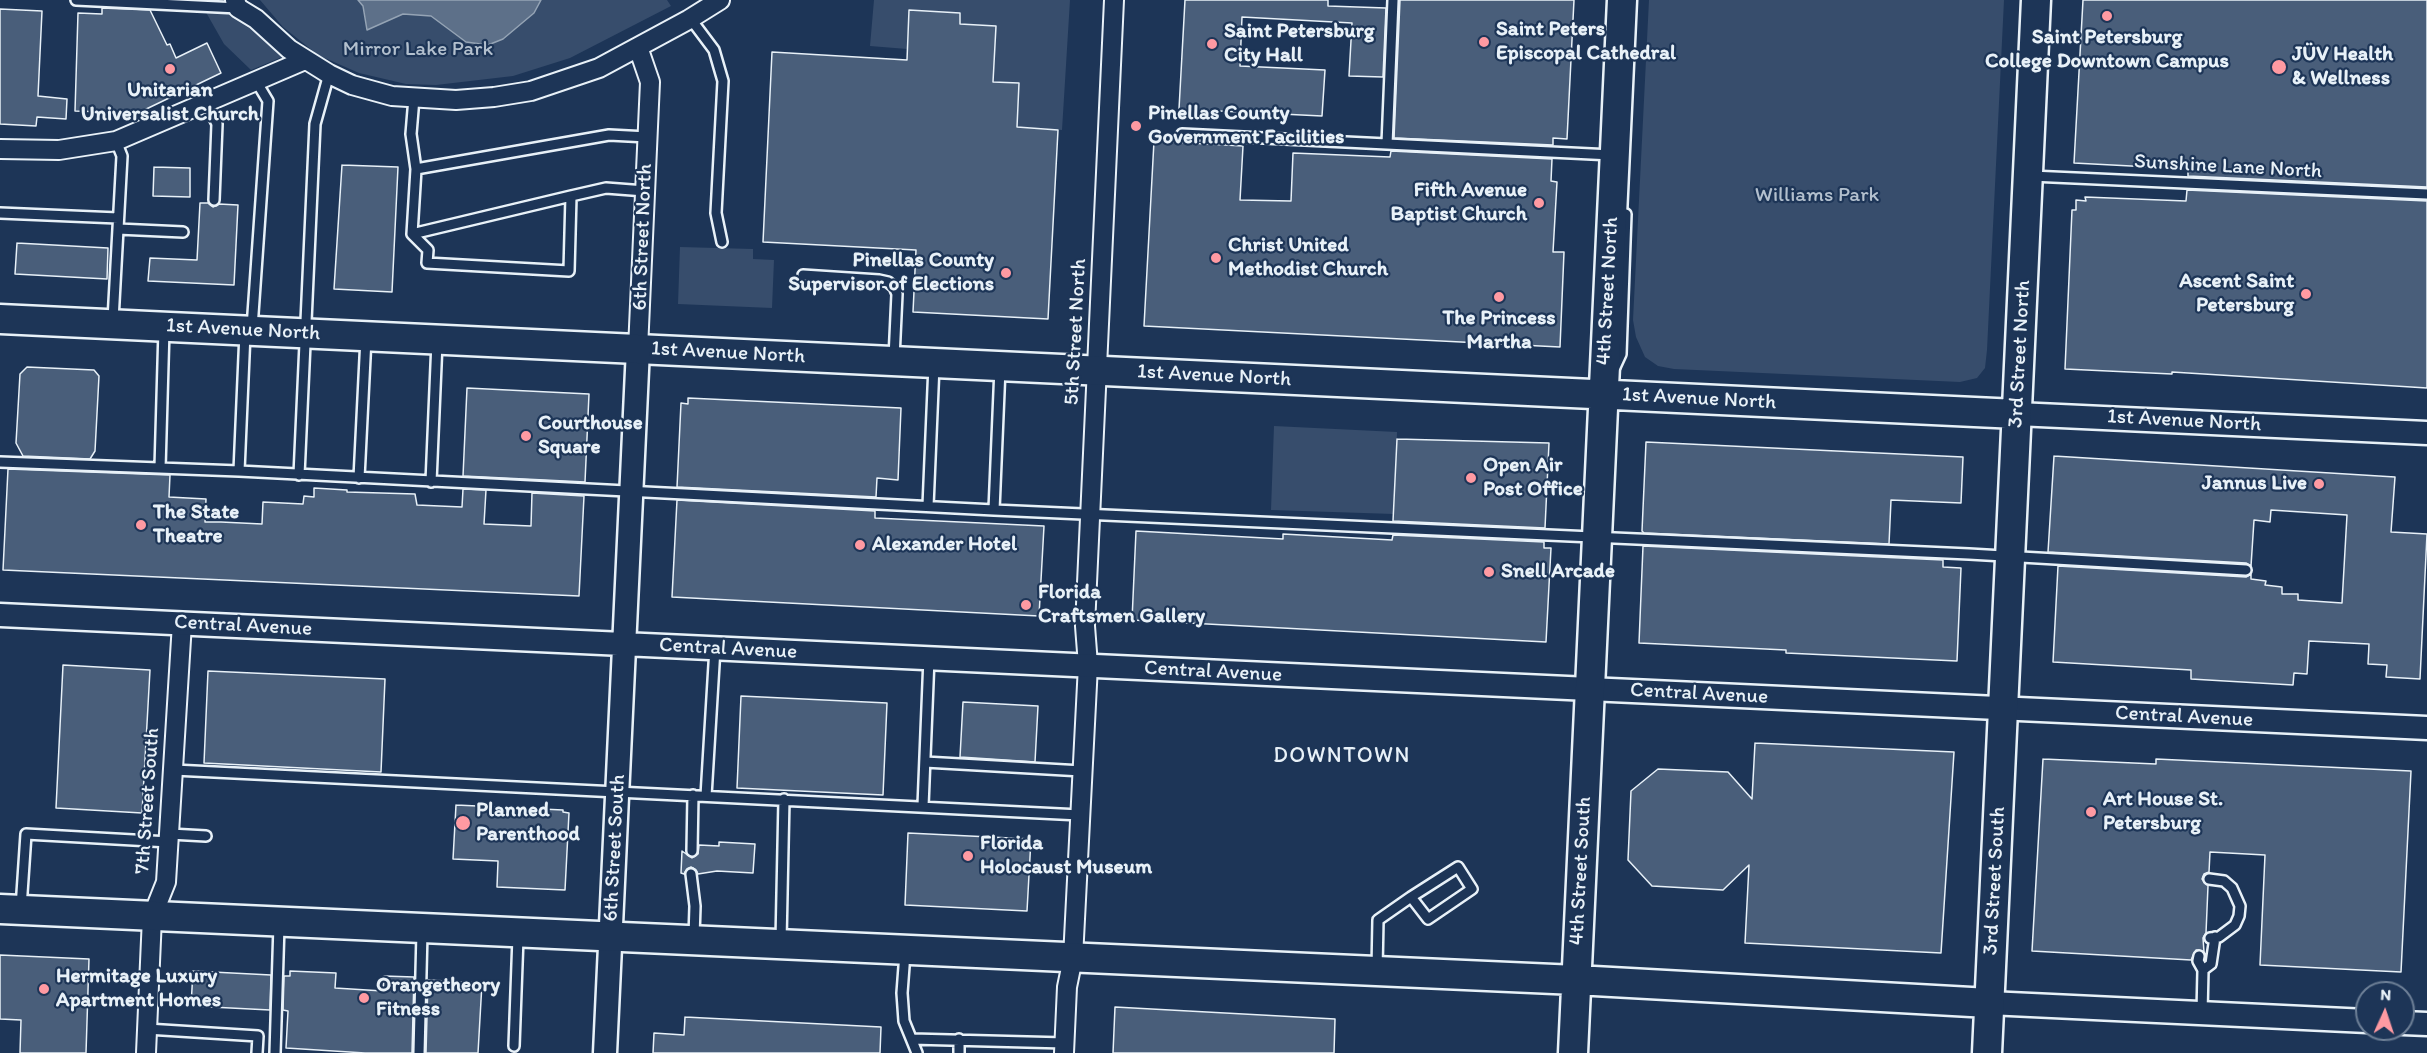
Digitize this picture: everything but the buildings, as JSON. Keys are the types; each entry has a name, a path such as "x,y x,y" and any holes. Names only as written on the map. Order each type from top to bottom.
{"main road":[{"name":"4th Street North","path":"1589,689 1622,0"},
{"name":"3rd Street North","path":"2003,708 2036,0"},
{"name":"1st Avenue North","path":"0,319 2017,414"},
{"name":"4th Street South","path":"1573,1053 1589,689"},
{"name":"3rd Street South","path":"1987,1053 2003,708"},
{"path":"11,910 1576,980 1989,1003"}],"street":[{"path":"236,4 274,37 329,74 372,92 414,98 456,100 494,98 531,91 599,68 720,0"},
{"name":"5th Street North","path":"1065,1048 1067,987 1073,958 1088,665 1085,626 1114,0"},
{"name":"6th Street North","path":"624,644 650,82 638,47"},
{"path":"0,148 59,150 117,141 305,60"},
{"name":"1st Avenue North","path":"2017,414 2427,433"},
{"name":"Central Avenue","path":"0,615 2427,728"},
{"name":"7th Street South","path":"146,1053 152,917 166,882 170,838 182,623"},
{"name":"6th Street South","path":"605,1053 624,644"},
{"path":"1989,1003 2355,1020"}],"lane":[{"path":"75,0 236,4"},
{"path":"1387,144 1393,0"},
{"path":"690,18 714,50 723,81 716,213 722,242"},
{"path":"299,475 315,124 329,74"},
{"path":"239,471 248,331 268,101 256,81"},
{"path":"414,98 411,134 416,169 412,234 428,250 427,264 569,271 571,196"},
{"path":"206,102 218,124 214,200"},
{"path":"1182,134 1614,155"},
{"path":"416,169 609,135 648,137"},
{"path":"112,324 122,156 117,141"},
{"name":"Sunshine Lane North","path":"2028,176 2427,195"},
{"path":"412,234 606,188 645,191"},
{"path":"1603,394 1621,354 1627,201"},
{"path":"0,213 118,218"},
{"path":"118,229 183,232"},
{"path":"802,275 879,280 888,282 894,287 897,294 893,361"},
{"path":"159,468 165,327"},
{"path":"359,478 366,336"},
{"path":"431,482 437,339"},
{"path":"928,506 934,363"},
{"path":"994,510 1000,366"},
{"path":"0,462 239,471 2246,570"},
{"path":"706,796 715,648"},
{"path":"923,806 929,658"},
{"path":"925,762 1082,771"},
{"path":"174,770 1080,815"},
{"path":"692,851 693,795"},
{"path":"781,945 784,799"},
{"path":"11,910 26,834 170,838 206,836"},
{"path":"1377,972 1378,920 1411,897 1458,867 1472,889 1428,919 1411,897"},
{"path":"691,874 695,906 694,942"},
{"path":"2203,970 2211,964 2212,937 2228,932 2235,925 2240,906 2232,888 2224,882 2209,879"},
{"path":"275,1053 279,923"},
{"path":"419,1053 422,930"},
{"path":"514,1046 518,934"},
{"path":"905,950 902,993 904,1021 917,1053"},
{"path":"2199,956 2198,961 2203,970 2202,1013"},
{"path":"147,1029 258,1035 257,1053"},
{"path":"912,1039 959,1039 1065,1048"},
{"path":"959,1039 959,1053"}],"green space":[{"path":"199,0 223,0 233,18 249,28 282,57 251,70 224,44"},
{"name":"Mirror Lake Park","path":"260,0 358,0 363,5 367,30 403,14 431,16 466,42 518,25 534,13 541,0 667,0 671,6 570,58 513,76 436,85 406,84 359,73 318,55 283,27"},
{"path":"874,0 1070,0 1062,130 1017,127 1019,83 993,82 996,26 960,24 960,13 909,10 907,49 870,46"},
{"name":"Williams Park","path":"1649,0 2004,0 1987,350 1985,368 1977,378 1960,382 1674,369 1658,366 1645,357 1636,337 1633,320"},
{"path":"680,247 753,249 753,259 774,260 772,308 678,304"},
{"path":"1274,426 1397,432 1394,514 1271,510"}],"shaded area":[{"path":"358,0 541,0 534,13 503,39 488,45 466,42 431,16 403,14 367,30 363,6"}],"place":[{"name":"Saint Petersburg College Downtown Campus","path":"2107,16"},
{"name":"Saint Peters Episcopal Cathedral","path":"1484,42"},
{"name":"Saint Petersburg City Hall","path":"1212,44"},
{"name":"JÜV Health & Wellness","path":"2279,67"},
{"name":"Unitarian Universalist Church","path":"170,69"},
{"name":"Pinellas County Government Facilities","path":"1136,126"},
{"name":"Fifth Avenue Baptist Church","path":"1539,203"},
{"name":"Christ United Methodist Church","path":"1216,258"},
{"name":"Pinellas County Supervisor of Elections","path":"1006,273"},
{"name":"Ascent Saint Petersburg","path":"2306,294"},
{"name":"The Princess Martha","path":"1499,297"},
{"name":"Courthouse Square","path":"526,436"},
{"name":"Open Air Post Office","path":"1471,478"},
{"name":"Jannus Live","path":"2319,484"},
{"name":"The State Theatre","path":"141,525"},
{"name":"Alexander Hotel","path":"860,545"},
{"name":"Snell Arcade","path":"1489,572"},
{"name":"Florida Craftsmen Gallery","path":"1026,605"},
{"name":"Art House St. Petersburg","path":"2091,812"},
{"name":"Planned Parenthood","path":"463,823"},
{"name":"Florida Holocaust Museum","path":"968,856"},
{"name":"Hermitage Luxury Apartment Homes","path":"44,989"},
{"name":"Orangetheory Fitness","path":"364,998"}],"district":[{"name":"DOWNTOWN","path":"1342,756"}]}
